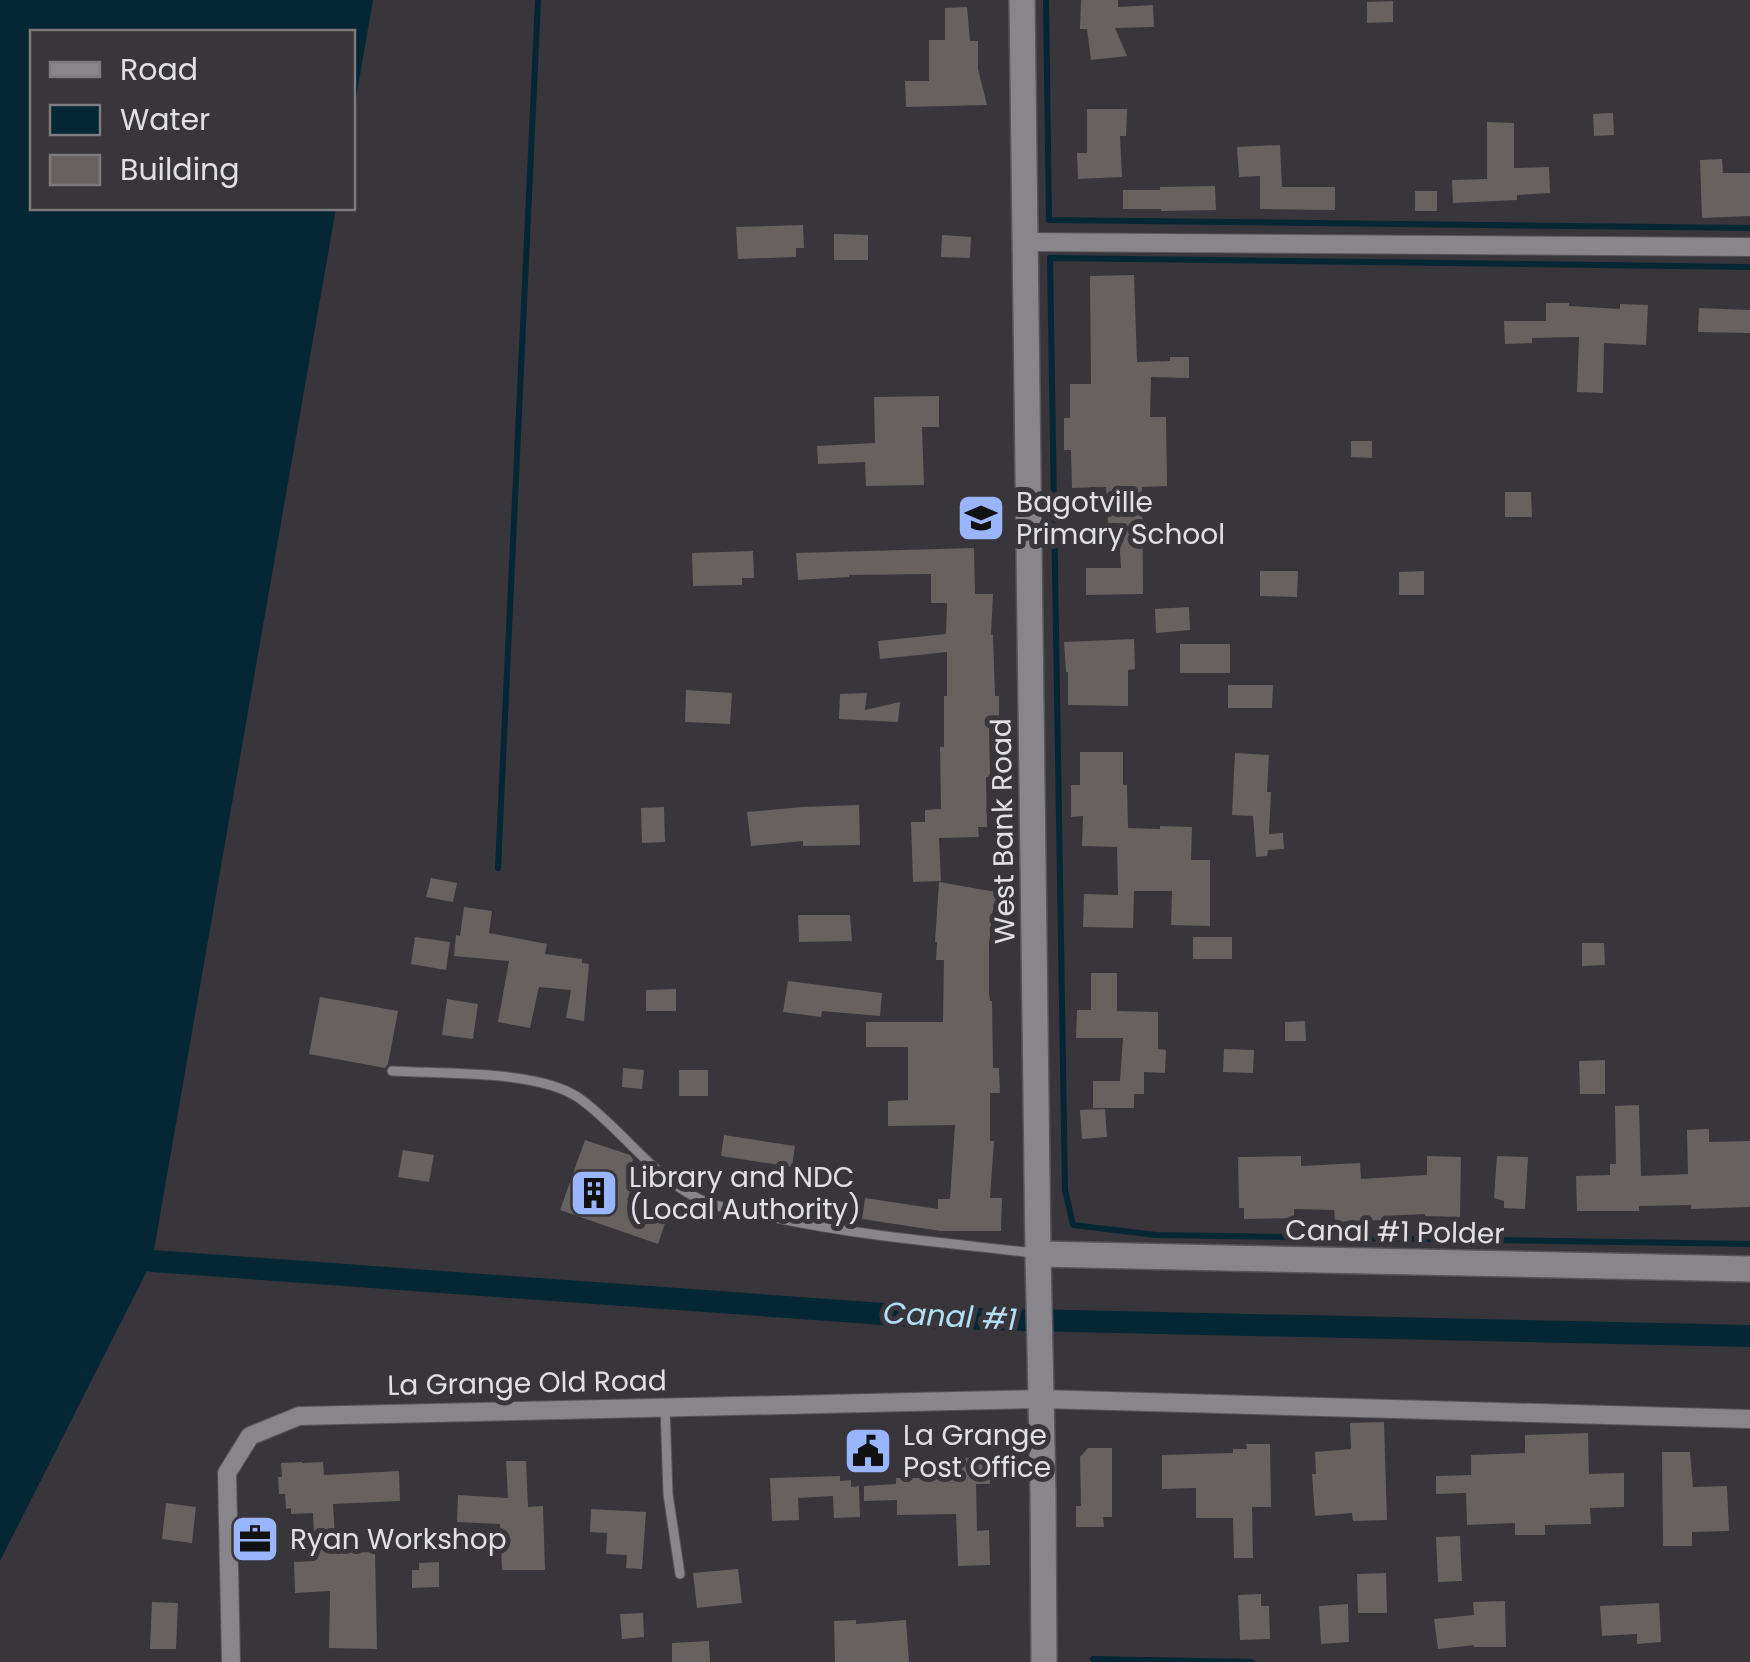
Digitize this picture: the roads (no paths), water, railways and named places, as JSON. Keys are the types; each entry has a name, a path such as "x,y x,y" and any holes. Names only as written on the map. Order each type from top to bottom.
{"street":[{"name":"West Bank Road","path":"1022,0 1044,1662"},
{"path":"1025,242 1750,247"},
{"name":"Canal #1 Polder","path":"1038,1254 1750,1270"},
{"name":"La Grange Old Road","path":"231,1662 227,1473 250,1436 299,1416 666,1408 1041,1387 1750,1419"}],"lane":[{"path":"392,1071 525,1079 562,1088 589,1106 674,1183 712,1204 821,1228 1038,1254"},
{"path":"666,1408 668,1494 680,1574"}],"water":[{"path":"0,0 373,0 355,104 355,30 30,30 30,210 336,210 152,1261 0,1561"}],"waterway":[{"path":"498,868 538,0"},
{"path":"1046,0 1049,220 1750,228"},
{"path":"1750,267 1050,258 1065,1190 1073,1225 1156,1235 1750,1244"},
{"name":"Canal #1","path":"152,1261 939,1318 1750,1336"},
{"path":"1093,1659 1252,1662"}],"place":[{"name":"Bagotville Primary School","path":"981,518"},
{"name":"Library and NDC (Local Authority)","path":"594,1193"},
{"name":"La Grange Post Office","path":"868,1451"},
{"name":"Ryan Workshop","path":"255,1539"}]}
